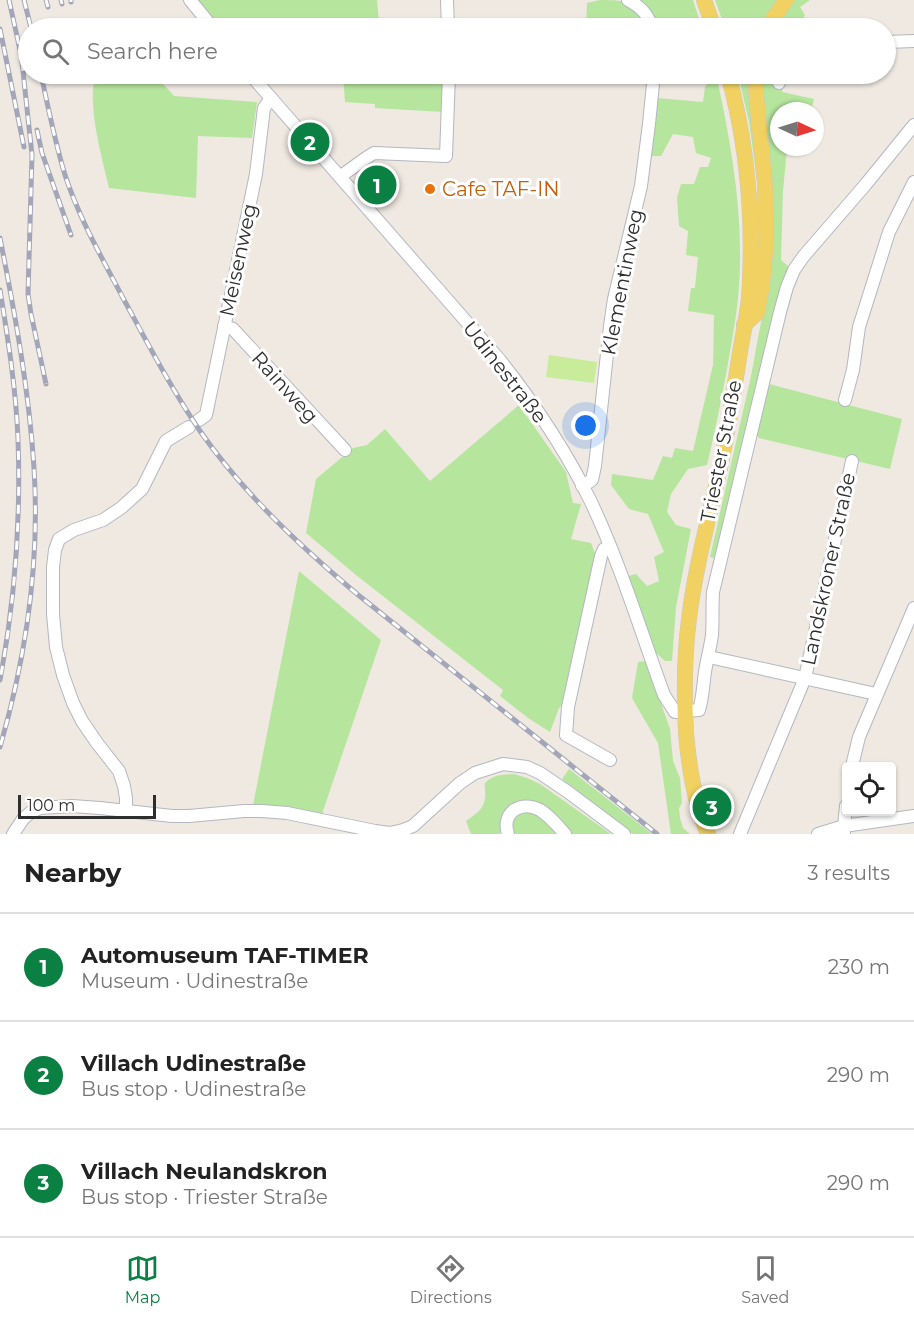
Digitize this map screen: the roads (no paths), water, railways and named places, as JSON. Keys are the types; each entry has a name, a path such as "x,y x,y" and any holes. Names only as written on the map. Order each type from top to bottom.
{"main road":[{"path":"704,0 710,18"},
{"path":"773,18 786,0"},
{"name":"Triester Straße","path":"706,832 689,764 684,688 689,618 732,407 748,300 751,239 749,195 745,157 730,84"},
{"path":"744,325 757,313 762,287 765,245 765,184 756,84"}],"street":[{"path":"190,0 205,18"},
{"path":"447,0 448,18"},
{"path":"628,0 639,6 648,18"},
{"path":"896,41 914,40"},
{"name":"Udinestraße","path":"259,84 341,176 525,392 582,486 610,546 664,695 675,712 685,711"},
{"path":"341,176 374,153 446,156 449,84"},
{"name":"Klementinweg","path":"582,486 592,480 595,466 614,299 641,186 653,84"},
{"name":"Meisenweg","path":"126,811 124,786 119,771 82,721 63,675 56,647 53,614 55,550 59,539 74,530 103,520 121,508 142,489 166,441 206,415 256,174 264,108 271,98"},
{"path":"685,711 699,710 703,699 712,632 713,592 787,287 803,256 913,129"},
{"path":"845,400 853,370 859,327 889,232 914,182"},
{"name":"Rainweg","path":"224,327 233,329 345,450"},
{"name":"Landskroner Straße","path":"740,834 805,678 852,461"},
{"path":"610,546 604,549 601,555 568,707 566,735 610,760"},
{"path":"853,762 859,737 876,694 914,608"},
{"path":"709,657 805,678"},
{"name":"Landskroner Straße","path":"805,678 876,694"},
{"path":"13,834 23,819 40,808 79,806 172,816 262,811 305,816 375,831 404,832 460,783 475,773 503,764 527,766 540,773 624,834"},
{"path":"508,834 506,824 509,815 515,809 532,807 552,819 565,834"},
{"path":"818,834 914,816"}],"railway":[{"path":"9,0 18,41"},
{"path":"24,0 28,18"},
{"path":"46,0 48,7"},
{"path":"61,0 62,4"},
{"path":"0,29 24,147"},
{"path":"24,84 32,155 28,294 46,384"},
{"path":"43,84 61,163 99,253 170,383 200,431 235,476 273,518 335,576 657,834"},
{"path":"37,130 42,153 71,235"},
{"path":"0,238 25,381 32,439 35,503 33,573 24,644 0,747"},
{"path":"0,290 14,383 19,470 16,560 10,620 0,680"}],"place":[{"name":"Villach Udinestraße","path":"310,142"},
{"name":"Automuseum TAF-TIMER","path":"377,185"},
{"name":"Cafe TAF-IN","path":"430,189"},
{"name":"Villach Neulandskron","path":"712,807"}]}
